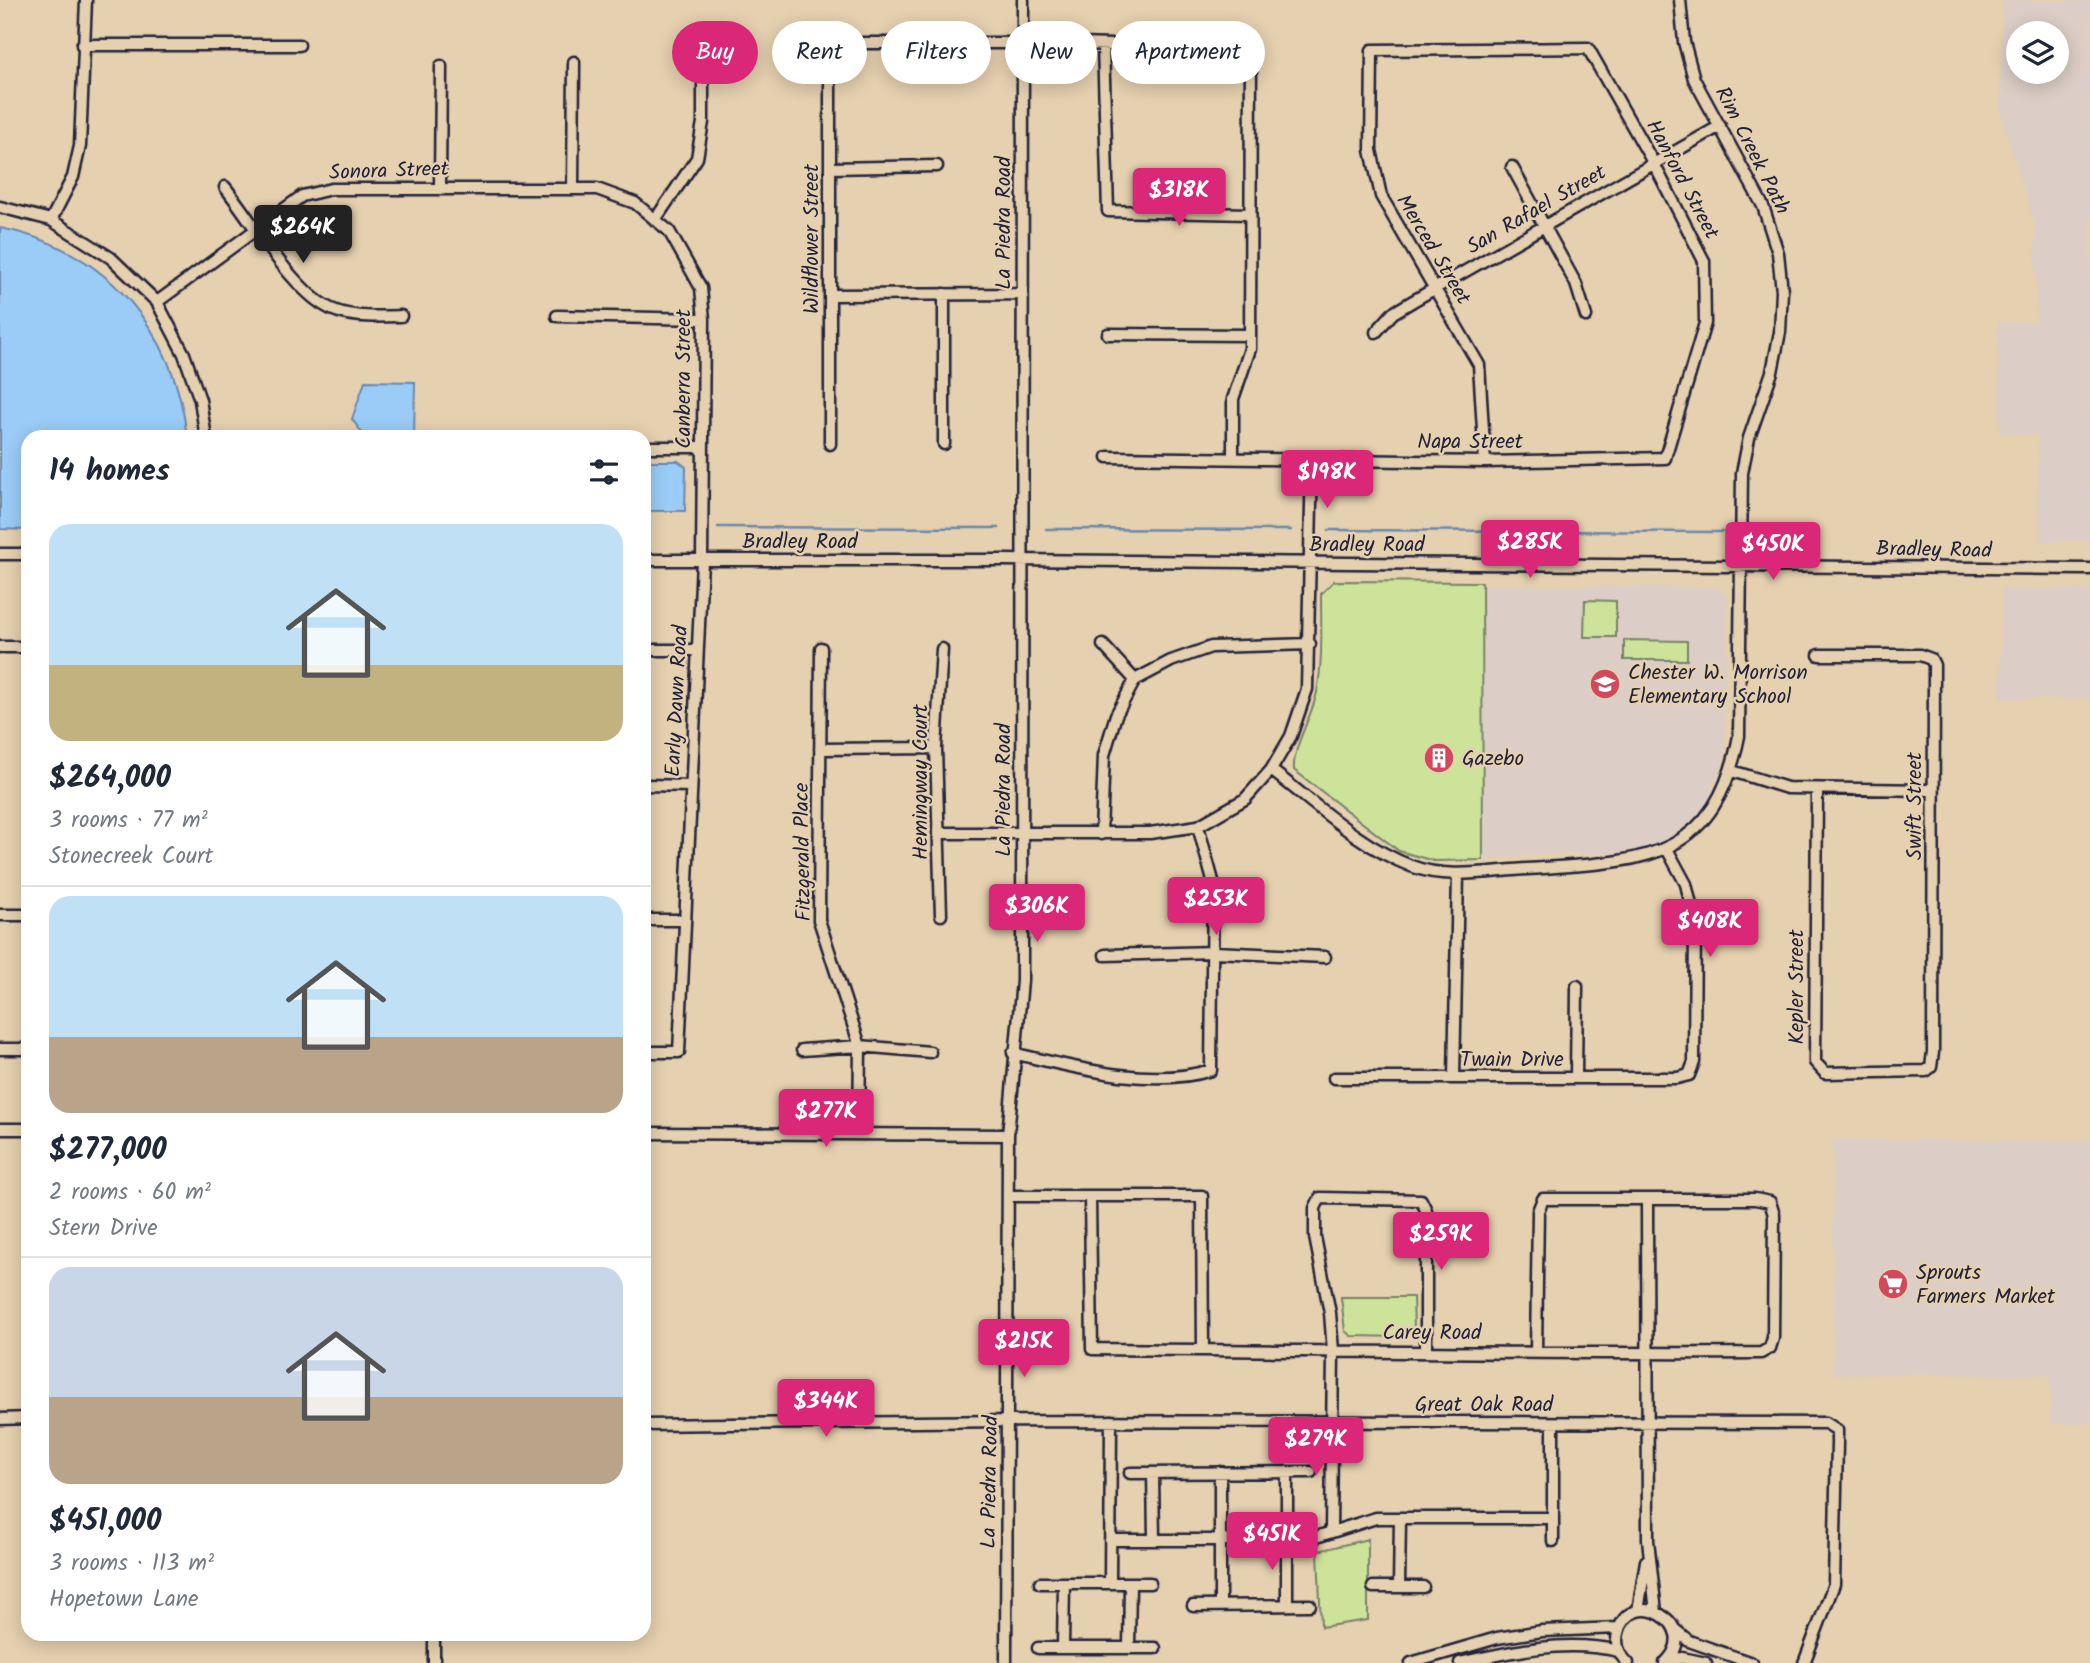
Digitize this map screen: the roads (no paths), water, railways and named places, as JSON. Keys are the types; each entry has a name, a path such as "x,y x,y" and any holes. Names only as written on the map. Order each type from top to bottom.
{"street":[{"path":"51,220 72,177 80,146 82,46 86,0"},
{"name":"La Piedra Road","path":"1023,0 1023,21"},
{"name":"Rim Creek Path","path":"1271,770 1377,850 1413,867 1458,874 1626,861 1667,849 1692,832 1710,813 1732,771 1739,736 1744,456 1777,352 1782,291 1778,253 1769,218 1690,67 1682,30 1680,0"},
{"name":"Wildflower Street","path":"830,444 830,54 847,43 1005,43"},
{"path":"82,46 299,45"},
{"path":"1097,45 1251,49 1250,349 1233,399 1233,459"},
{"path":"1103,45 1108,211 1250,214"},
{"name":"Merced Street","path":"1485,462 1479,365 1381,196 1371,150 1373,50 1588,48"},
{"name":"Hanford Street","path":"1588,48 1654,164 1704,261 1705,323 1665,458"},
{"path":"573,188 574,62"},
{"path":"440,187 441,66"},
{"path":"655,220 697,158 703,122 703,84"},
{"name":"La Piedra Road","path":"1006,1663 1010,1196 1008,1135 1013,1053 1022,981 1023,84"},
{"name":"San Rafael Street","path":"1376,332 1393,313 1720,126"},
{"path":"830,168 937,166"},
{"path":"1512,167 1576,284 1586,316"},
{"path":"225,187 296,282 323,306 366,318 401,316"},
{"name":"Sonora Street","path":"157,302 302,196 321,191 440,187 573,188"},
{"name":"Canberra Street","path":"573,188 597,189 635,203 669,231 701,288 704,319 702,561"},
{"path":"0,208 51,220 111,258 157,302 184,354 200,400 205,430"},
{"path":"944,294 944,444"},
{"path":"830,295 1022,294"},
{"path":"557,316 704,319"},
{"path":"1108,334 1250,335"},
{"path":"651,447 703,447"},
{"name":"Napa Street","path":"1108,457 1485,462 1665,458"},
{"path":"938,833 1150,833 1198,825 1245,799 1271,770 1291,736 1307,689 1312,458"},
{"path":"0,554 21,554"},
{"name":"Bradley Road","path":"651,560 1022,560 2090,569"},
{"name":"Early Dawn Road","path":"651,1052 679,1052 702,561"},
{"path":"1101,834 1104,755 1116,715 1135,680 1171,661 1210,647 1310,644"},
{"path":"1103,645 1135,680"},
{"path":"0,647 21,647"},
{"name":"Fitzgerald Place","path":"821,648 819,920 860,1046 859,1133"},
{"name":"Hemingway Court","path":"941,915 936,748 942,649"},
{"path":"651,650 697,650"},
{"name":"Swift Street","path":"1819,654 1920,655 1931,659 1934,673 1931,1067"},
{"path":"820,749 936,748"},
{"path":"1732,771 1787,788 1932,790"},
{"path":"651,785 691,786"},
{"name":"Kepler Street","path":"1817,790 1815,1062 1825,1073 1920,1073 1931,1067"},
{"path":"1013,1053 1095,1072 1134,1076 1198,1074 1211,1070 1213,881 1198,825"},
{"name":"Twain Drive","path":"1335,1078 1676,1078 1689,1075 1694,1062 1695,922 1686,884 1667,849"},
{"path":"1454,1078 1458,874"},
{"path":"0,915 21,915"},
{"path":"651,920 685,920"},
{"path":"1105,955 1214,952 1325,957"},
{"path":"1576,1078 1577,986"},
{"path":"802,1050 860,1046 930,1052"},
{"path":"0,1049 21,1049"},
{"path":"0,1129 21,1129"},
{"path":"651,1133 1008,1135"},
{"path":"1010,1196 1202,1196 1203,1350"},
{"name":"Carey Road","path":"1090,1197 1093,1349 1761,1353 1770,1348 1774,1215 1770,1202 1755,1199 1647,1200"},
{"path":"1331,1532 1333,1351 1330,1313 1318,1267 1315,1237 1315,1208 1320,1198 1421,1200 1426,1210 1426,1351"},
{"path":"1536,1352 1538,1211 1543,1199 1647,1200 1648,1540 1656,1612"},
{"path":"0,1419 21,1418"},
{"path":"1110,1583 1111,1421"},
{"name":"Great Oak Road","path":"651,1425 1111,1421 1833,1425 1837,1430 1833,1584 1804,1663"},
{"path":"1553,1423 1553,1541"},
{"path":"1220,1472 1220,1606"},
{"path":"1287,1472 1287,1605"},
{"path":"1130,1473 1311,1472"},
{"path":"1153,1473 1154,1539"},
{"path":"1110,1540 1288,1540 1331,1532 1376,1518 1553,1518"},
{"path":"1399,1587 1400,1518"},
{"path":"1638,1611 1648,1540"},
{"path":"1040,1583 1150,1583"},
{"path":"1063,1648 1064,1583"},
{"path":"1129,1648 1130,1583"},
{"path":"1373,1587 1423,1587"},
{"path":"1192,1606 1310,1605"},
{"path":"1628,1663 1619,1651 1619,1628 1626,1618 1638,1611 1656,1612 1668,1619 1674,1629 1689,1641 1752,1663"},
{"path":"1411,1663 1497,1638 1542,1631 1619,1628"},
{"path":"1666,1662 1675,1646 1674,1629"},
{"path":"434,1641 434,1663"},
{"path":"1460,1663 1552,1646 1592,1645 1619,1651"},
{"path":"1038,1648 1156,1648"},
{"path":"1666,1662 1682,1658 1706,1663"}],"water":[{"path":"0,228 38,239 73,254 103,275 129,300 151,329 168,362 180,398 186,430 21,430 21,530 0,529"},
{"path":"365,381 415,382 414,430 360,430 352,419"},
{"path":"651,461 678,461 686,467 685,511 651,511"}],"waterway":[{"path":"718,527 999,528"},
{"path":"1046,529 1291,530"},
{"path":"1329,530 1722,532"}],"place":[{"name":"Chester W. Morrison Elementary School","path":"1605,684"},
{"name":"Gazebo","path":"1439,758"},
{"name":"Sprouts Farmers Market","path":"1893,1284"}]}
